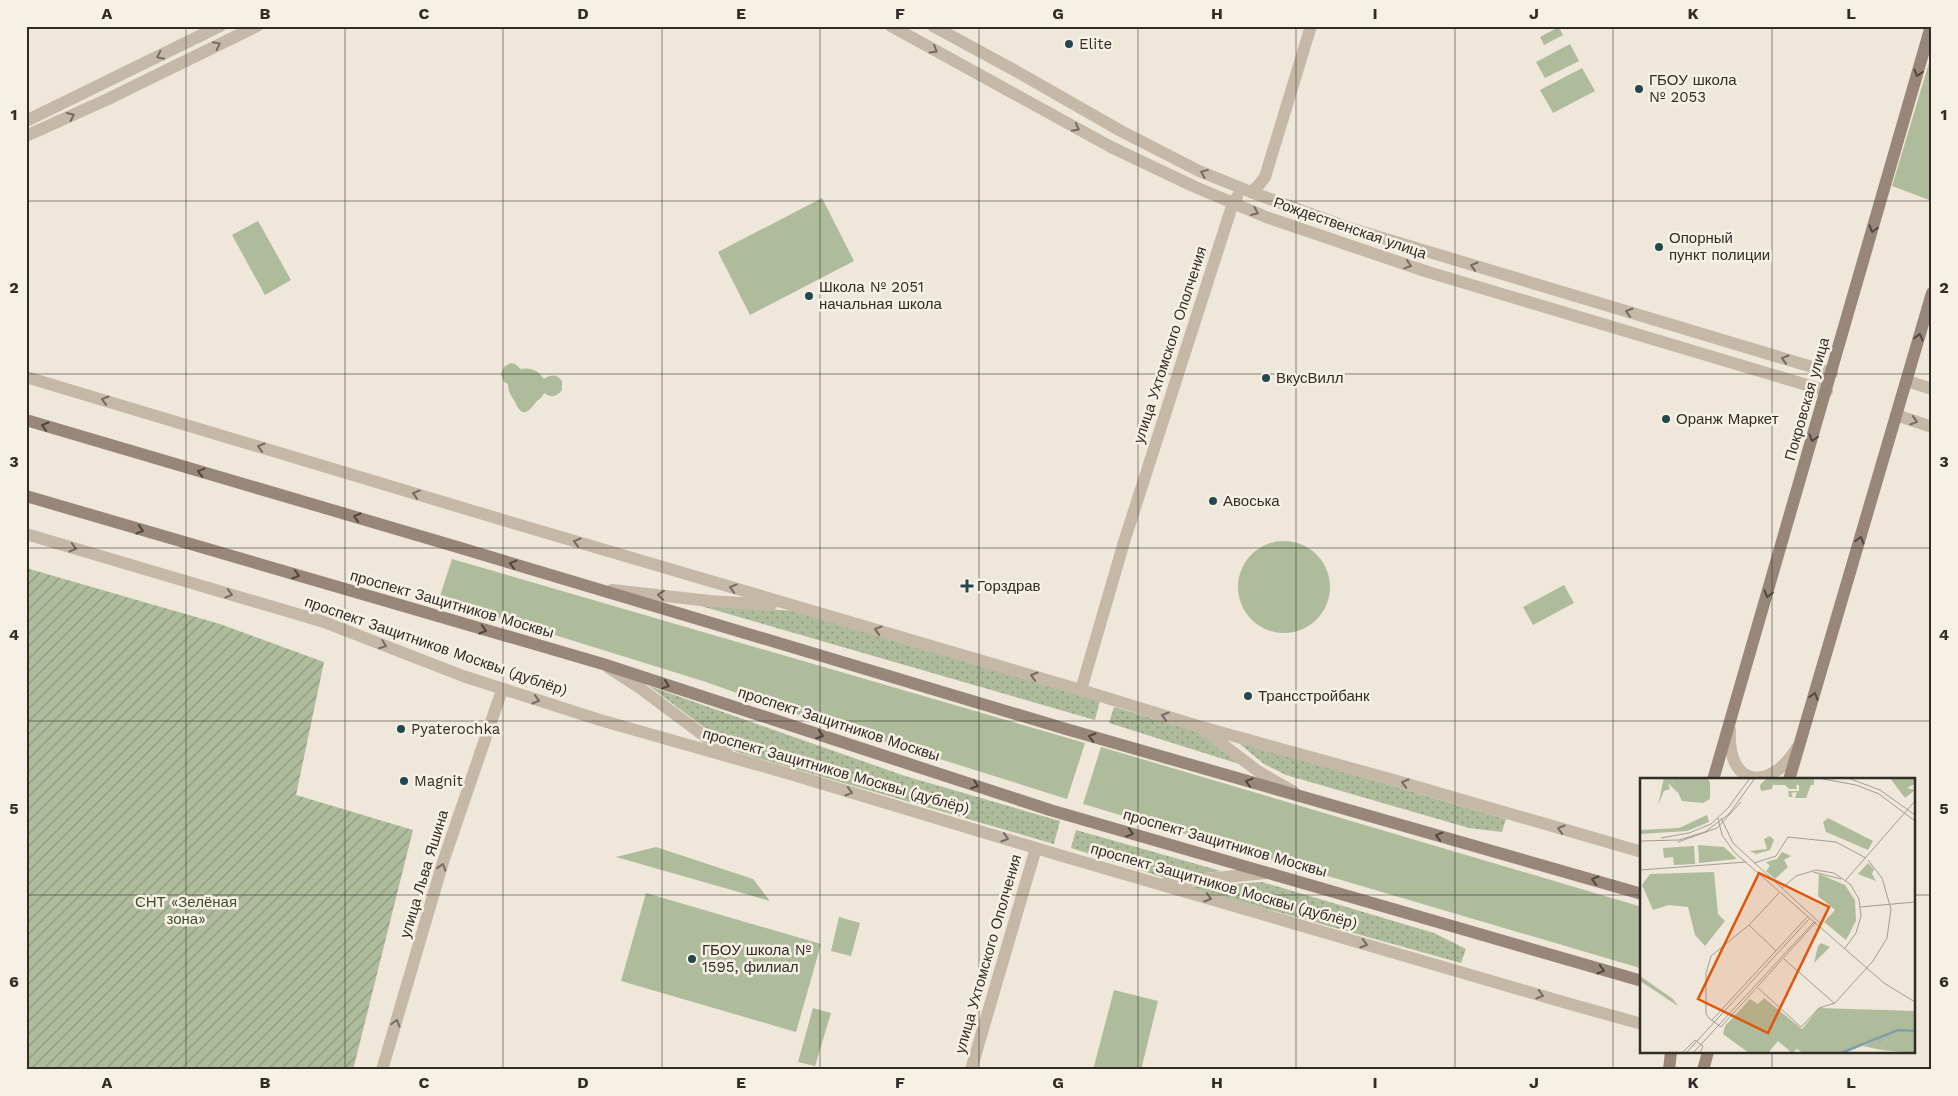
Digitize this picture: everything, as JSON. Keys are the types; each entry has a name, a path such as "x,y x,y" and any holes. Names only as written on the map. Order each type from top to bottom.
{"main road":[{"name":"Покровская улица","path":"1714,778 1932,26"},
{"path":"1790,778 1932,293"},
{"path":"26,420 1057,727 1640,893"},
{"name":"проспект Защитников Москвы","path":"26,496 603,664 1050,810 1640,981"},
{"path":"1669,1070 1671,1054"},
{"path":"1703,1070 1707,1054"}],"street":[{"path":"26,121 220,26"},
{"path":"26,136 108,99 257,26"},
{"name":"Рождественская улица","path":"891,26 1111,147 1266,217 1420,269 1827,391"},
{"name":"Рождественская улица","path":"933,26 1121,131 1199,171 1251,192 1346,227 1832,373"},
{"path":"1233,203 1240,195 1251,192 1266,177 1311,26"},
{"name":"улица Ухтомского Ополчения","path":"1081,690 1124,542 1233,203"},
{"path":"26,377 1198,726 1640,851"},
{"path":"1907,381 1932,389"},
{"path":"1896,416 1932,427"},
{"name":"проспект Защитников Москвы (дублёр)","path":"26,534 324,622 502,690 600,720 1640,1023"},
{"path":"593,588 710,601 796,606"},
{"path":"603,664 640,688 735,758"},
{"name":"улица Льва Яшина","path":"382,1070 443,862 502,690"},
{"path":"1730,722 1730,750 1733,761 1743,774 1751,777 1763,777 1775,771 1791,758 1800,742"},
{"path":"1198,726 1259,772 1305,798"},
{"name":"улица Ухтомского Ополчения","path":"971,1070 1036,848"},
{"path":"1161,884 1271,873"}],"green space":[{"path":"1559,27 1563,35 1544,45 1540,37"},
{"path":"1570,44 1579,61 1545,78 1536,62"},
{"path":"1932,53 1932,201 1892,186"},
{"path":"1582,68 1595,91 1553,113 1540,90"},
{"path":"822,198 854,261 750,315 718,252"},
{"path":"258,221 291,280 265,295 232,235"},
{"path":"511,363 521,369 528,368 534,370 544,379 549,376 558,377 562,381 562,390 554,396 544,393 528,411 523,412 509,392 508,384 504,382 501,374 504,367"},
{"path":"1284,541 1302,545 1316,555 1326,569 1330,587 1326,605 1316,619 1302,629 1284,633 1266,629 1252,619 1242,605 1238,587 1242,569 1252,555 1266,545"},
{"path":"452,559 1085,743 1067,799 784,710 706,682 439,599"},
{"name":"СНТ «Зелёная зона»","path":"26,568 220,624 324,662 296,795 413,830 353,1070 26,1070"},
{"path":"1564,585 1574,603 1533,625 1523,607"},
{"path":"694,604 796,611 1100,700 1095,720"},
{"path":"649,686 905,776 1060,821 1054,844 737,752"},
{"path":"1114,707 1199,732 1239,764 1109,723"},
{"path":"1235,740 1506,819 1502,832 1469,828 1286,775 1264,764"},
{"path":"1101,747 1640,906 1640,968 1083,804"},
{"path":"1076,830 1221,871 1165,878 1071,848"},
{"path":"656,847 753,879 770,901 616,857"},
{"path":"1262,882 1434,933 1466,949 1461,963 1188,887"},
{"path":"646,893 821,944 796,1032 621,981"},
{"path":"839,917 860,923 851,956 831,951"},
{"path":"1114,990 1158,1001 1141,1070 1093,1070"},
{"path":"813,1008 831,1013 815,1066 798,1062"}],"place":[{"name":"Elite","path":"1069,44"},
{"name":"ГБОУ школа № 2053","path":"1639,89"},
{"name":"Опорный пункт полиции","path":"1659,247"},
{"name":"Школа № 2051 начальная школа","path":"809,296"},
{"name":"ВкусВилл","path":"1266,378"},
{"name":"Оранж Маркет","path":"1666,419"},
{"name":"Авоська","path":"1213,501"},
{"name":"Горздрав","path":"967,586"},
{"name":"Трансстройбанк","path":"1248,696"},
{"name":"Pyaterochka","path":"401,729"},
{"name":"Magnit","path":"404,781"},
{"name":"ГБОУ школа № 1595, филиал","path":"692,959"}]}
